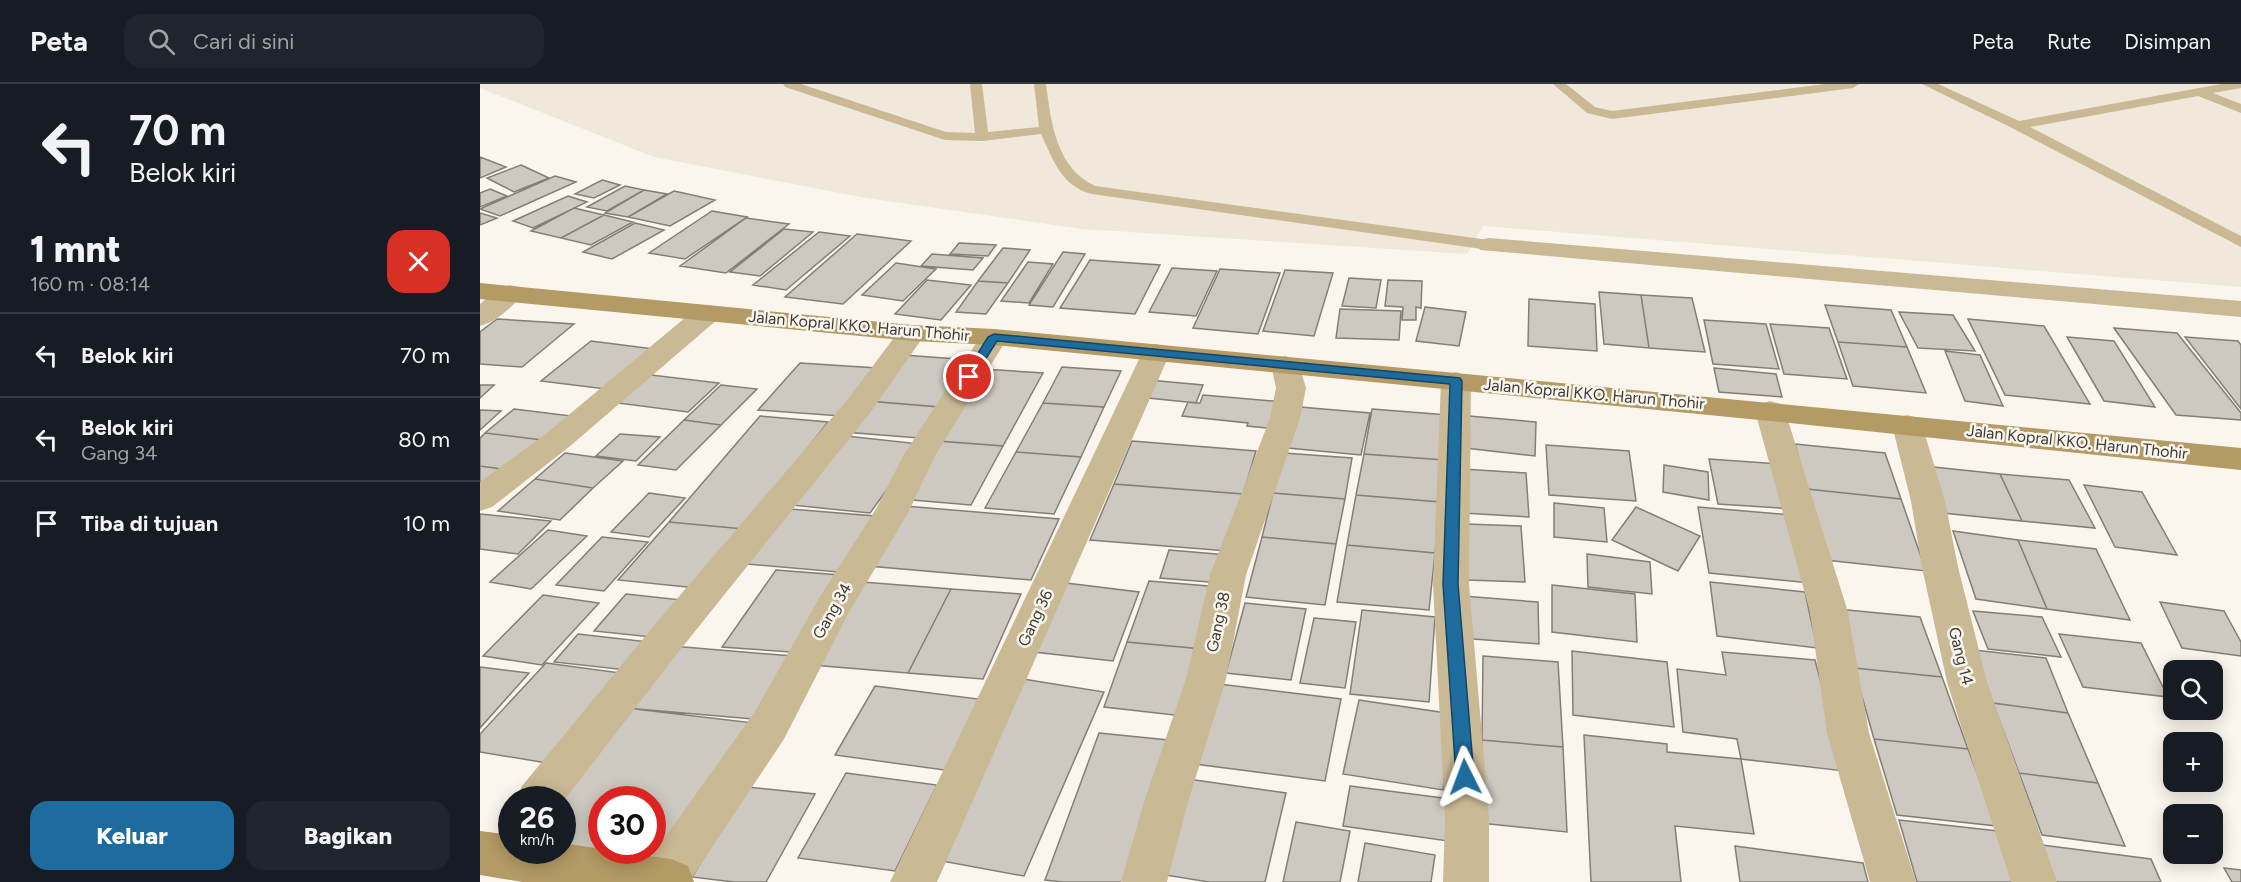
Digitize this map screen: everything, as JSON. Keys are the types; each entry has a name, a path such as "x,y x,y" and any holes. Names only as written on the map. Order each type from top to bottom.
{"main road":[{"name":"Jalan Kopral KKO. Harun Thohir","path":"480,291 912,333 994,337 1285,364 2241,459"},
{"path":"491,853 666,881"}],"street":[{"path":"1489,245 2241,309"},
{"path":"480,318 510,293"},
{"path":"480,499 558,440 708,312"},
{"path":"549,786 666,639 859,406 912,333"},
{"name":"Gang 34","path":"666,881 769,726 834,605 891,513 919,456 994,337"},
{"name":"Gang 36","path":"914,882 1156,353"},
{"name":"Gang 38","path":"1144,882 1166,802 1206,679 1228,575 1285,418 1291,388 1285,364"},
{"path":"1456,381 1450,584 1467,818 1466,882"},
{"path":"1770,411 1829,612 1848,733 1893,882"},
{"name":"Gang 14","path":"1907,425 1928,501 1940,567 1967,682 2034,882"}],"lane":[{"path":"789,84 945,136 982,137 1046,130"},
{"path":"976,84 982,137"},
{"path":"1040,84 1046,130 1068,177 1092,190 1489,245"},
{"path":"1559,84 1591,110 1612,115 1853,84"},
{"path":"1928,84 2017,124 2241,242"},
{"path":"2017,124 2241,84"},
{"path":"2200,92 2241,109"}],"shaded area":[{"path":"480,84 2241,84 2241,287 1483,226 1467,254 1082,229 866,198 654,157 480,88"}],"building":[{"path":"480,157 506,167 480,178"},
{"path":"521,165 549,178 514,192 487,178"},
{"path":"555,176 576,182 500,216 480,209"},
{"path":"602,180 620,185 594,198 575,194"},
{"path":"625,186 644,190 607,211 587,207"},
{"path":"490,189 507,196 480,207 480,193"},
{"path":"644,190 667,194 628,217 605,213"},
{"path":"674,191 715,200 670,226 628,217"},
{"path":"568,196 587,202 533,228 513,221"},
{"path":"574,208 604,215 561,238 531,231"},
{"path":"712,211 747,217 685,259 649,253"},
{"path":"480,213 497,218 480,225"},
{"path":"604,215 633,222 591,245 561,238"},
{"path":"746,218 789,224 726,273 680,266"},
{"path":"635,223 664,230 612,259 583,252"},
{"path":"784,229 813,232 760,276 730,272"},
{"path":"819,232 850,236 786,290 753,285"},
{"path":"857,234 911,241 843,304 785,297"},
{"path":"959,243 996,245 988,256 950,254"},
{"path":"1003,248 1030,250 1008,283 978,281"},
{"path":"1063,252 1085,254 1053,307 1029,305"},
{"path":"932,254 983,258 973,270 921,266"},
{"path":"1090,260 1160,265 1135,314 1060,308"},
{"path":"1028,262 1053,264 1029,303 1001,301"},
{"path":"896,263 936,269 903,301 862,295"},
{"path":"1172,268 1217,271 1196,316 1149,312"},
{"path":"1220,269 1280,273 1258,334 1193,328"},
{"path":"1285,270 1333,273 1314,336 1263,331"},
{"path":"1349,278 1381,280 1376,308 1342,306"},
{"path":"927,280 971,285 941,320 895,314"},
{"path":"1388,280 1422,281 1421,308 1416,307 1416,320 1402,320 1403,307 1385,306"},
{"path":"978,281 1008,283 986,314 956,312"},
{"path":"1599,292 1641,295 1649,348 1604,344"},
{"path":"1641,295 1692,298 1705,352 1649,348"},
{"path":"1529,299 1595,304 1597,351 1528,346"},
{"path":"1825,305 1891,310 1907,347 1838,342"},
{"path":"1425,307 1466,312 1459,346 1416,341"},
{"path":"1340,309 1401,311 1399,340 1336,338"},
{"path":"1899,312 1953,315 1975,351 1918,348"},
{"path":"497,319 574,324 522,367 480,364 480,332"},
{"path":"1968,319 2044,326 2090,404 2005,395"},
{"path":"1704,320 1766,324 1779,369 1713,364"},
{"path":"1770,324 1829,328 1847,379 1784,374"},
{"path":"2114,328 2177,333 2241,413 2241,420 2176,415"},
{"path":"2067,337 2114,341 2155,407 2104,401"},
{"path":"2185,337 2238,341 2241,345 2241,409"},
{"path":"591,341 654,349 606,389 541,381"},
{"path":"1838,342 1907,347 1926,393 1853,386"},
{"path":"1945,351 1980,355 2003,406 1965,401"},
{"path":"903,355 971,360 939,407 868,401"},
{"path":"800,363 877,368 841,416 758,410"},
{"path":"1062,367 1121,371 1104,407 1043,403"},
{"path":"1714,368 1776,374 1782,397 1719,392"},
{"path":"983,369 1043,373 1003,446 938,441"},
{"path":"651,375 719,383 688,412 618,403"},
{"path":"1148,380 1203,385 1196,403 1139,397"},
{"path":"480,385 494,385 480,398"},
{"path":"721,385 757,389 721,425 684,420"},
{"path":"1203,395 1285,402 1277,429 1247,426 1248,423 1182,416 1188,402 1200,403"},
{"path":"868,401 939,407 919,438 844,432"},
{"path":"1043,403 1104,407 1081,457 1016,452"},
{"path":"1300,407 1370,413 1361,455 1288,448"},
{"path":"514,409 571,416 543,440 485,433"},
{"path":"1372,409 1448,415 1443,460 1364,454"},
{"path":"480,410 501,411 480,430"},
{"path":"760,416 828,422 744,529 669,522"},
{"path":"1469,416 1536,422 1535,456 1465,448"},
{"path":"684,420 721,425 676,470 638,465"},
{"path":"485,433 543,440 509,470 480,466 480,438"},
{"path":"620,434 660,437 636,461 596,456"},
{"path":"846,436 920,444 870,513 791,505"},
{"path":"938,441 1003,446 971,505 901,499"},
{"path":"1132,441 1256,451 1243,494 1114,484"},
{"path":"1795,444 1885,453 1901,499 1807,489"},
{"path":"1546,445 1629,451 1636,501 1549,495"},
{"path":"1016,452 1081,457 1054,514 985,508"},
{"path":"565,453 623,461 593,488 535,479"},
{"path":"1284,453 1352,458 1345,499 1273,493"},
{"path":"1364,454 1443,460 1440,502 1356,495"},
{"path":"1709,459 1781,464 1794,509 1718,504"},
{"path":"1664,465 1708,472 1709,500 1663,492"},
{"path":"480,466 509,470 480,495"},
{"path":"1924,466 2000,474 2022,521 1942,513"},
{"path":"1463,469 1526,473 1529,517 1463,513"},
{"path":"2000,474 2069,480 2095,528 2022,521"},
{"path":"535,479 593,488 560,520 498,511"},
{"path":"1114,484 1243,494 1228,551 1090,540"},
{"path":"2084,485 2142,492 2177,555 2115,547"},
{"path":"1807,489 1901,499 1926,571 1825,560"},
{"path":"649,493 685,498 649,537 611,532"},
{"path":"1273,493 1345,499 1336,544 1262,537"},
{"path":"1356,495 1440,502 1435,553 1347,545"},
{"path":"1554,503 1604,508 1607,542 1554,537"},
{"path":"905,506 1059,519 1031,580 868,566"},
{"path":"1636,507 1700,536 1678,571 1612,540"},
{"path":"1698,507 1792,515 1810,583 1709,573"},
{"path":"778,508 875,516 838,572 736,563"},
{"path":"480,514 551,521 518,554 480,549"},
{"path":"669,522 744,529 697,588 618,580"},
{"path":"1466,524 1521,526 1525,582 1467,580"},
{"path":"548,530 587,536 531,589 490,582"},
{"path":"1953,531 2018,540 2047,609 1976,599"},
{"path":"602,537 648,542 604,591 556,585"},
{"path":"1262,537 1336,544 1325,605 1246,597"},
{"path":"2018,540 2096,549 2130,620 2047,609"},
{"path":"1347,545 1435,553 1429,610 1337,602"},
{"path":"1169,550 1228,555 1221,583 1160,578"},
{"path":"1587,554 1650,562 1652,594 1588,587"},
{"path":"776,570 840,575 791,652 722,647"},
{"path":"1149,581 1220,587 1202,649 1127,642"},
{"path":"862,582 951,589 908,673 812,665"},
{"path":"1710,582 1805,592 1817,648 1717,636"},
{"path":"1066,583 1139,592 1113,661 1034,652"},
{"path":"1552,585 1635,594 1637,642 1552,632"},
{"path":"951,589 1021,594 983,679 908,673"},
{"path":"626,594 691,601 661,638 594,631"},
{"path":"543,595 599,603 542,665 483,656"},
{"path":"1463,596 1538,602 1539,644 1461,638"},
{"path":"2160,602 2224,611 2241,642 2241,656 2182,648"},
{"path":"1245,603 1306,609 1291,680 1226,673"},
{"path":"1837,609 1920,617 1942,677 1854,668"},
{"path":"1362,610 1435,617 1429,702 1350,694"},
{"path":"1973,611 2042,617 2061,657 1988,649"},
{"path":"1314,618 1356,622 1345,688 1300,683"},
{"path":"578,634 649,642 627,670 554,662"},
{"path":"2059,634 2141,643 2163,687 2163,696 2083,687"},
{"path":"1127,642 1202,649 1183,716 1104,707"},
{"path":"672,646 792,656 753,719 626,708"},
{"path":"1974,650 2046,658 2068,713 1993,703"},
{"path":"1572,651 1667,662 1674,727 1573,715"},
{"path":"1722,652 1815,660 1844,771 1741,759 1737,739 1683,732 1677,669 1726,675"},
{"path":"1483,656 1558,662 1563,747 1482,740"},
{"path":"546,663 628,674 553,764 480,752 480,734"},
{"path":"480,667 529,673 480,728"},
{"path":"1854,668 1942,677 1968,749 1874,739"},
{"path":"1023,679 1104,692 1024,876 931,859"},
{"path":"1219,684 1341,699 1325,781 1195,764"},
{"path":"875,686 994,701 959,772 835,755"},
{"path":"1359,700 1453,714 1443,790 1343,774"},
{"path":"1993,703 2068,713 2098,783 2019,773"},
{"path":"626,708 754,723 666,857 666,786 588,786 588,852 576,850 576,786 572,786"},
{"path":"1099,733 1168,740 1125,882 1045,880"},
{"path":"1584,735 1667,744 1667,752 1741,759 1754,834 1675,826 1681,882 1591,882"},
{"path":"1874,739 1968,749 1997,826 1897,815"},
{"path":"1482,740 1563,747 1567,832 1480,823"},
{"path":"846,773 937,785 895,871 798,858"},
{"path":"2019,773 2098,783 2125,846 2042,835"},
{"path":"1188,779 1286,793 1265,882 1209,882 1159,874"},
{"path":"1350,786 1458,800 1455,842 1343,826"},
{"path":"747,787 815,794 766,882 734,882 692,877"},
{"path":"1899,820 1998,831 2017,882 1917,882"},
{"path":"1296,822 1350,831 1340,882 1283,882"},
{"path":"1365,843 1435,855 1431,882 1358,882"},
{"path":"2042,845 2151,859 2161,882 2056,882"},
{"path":"1735,846 1863,863 1868,882 1740,882"},
{"path":"2224,868 2241,870 2241,882 2232,882"}],"route":[{"path":"969,377 994,337 1456,381 1451,489 1450,584 1465,777"}]}
